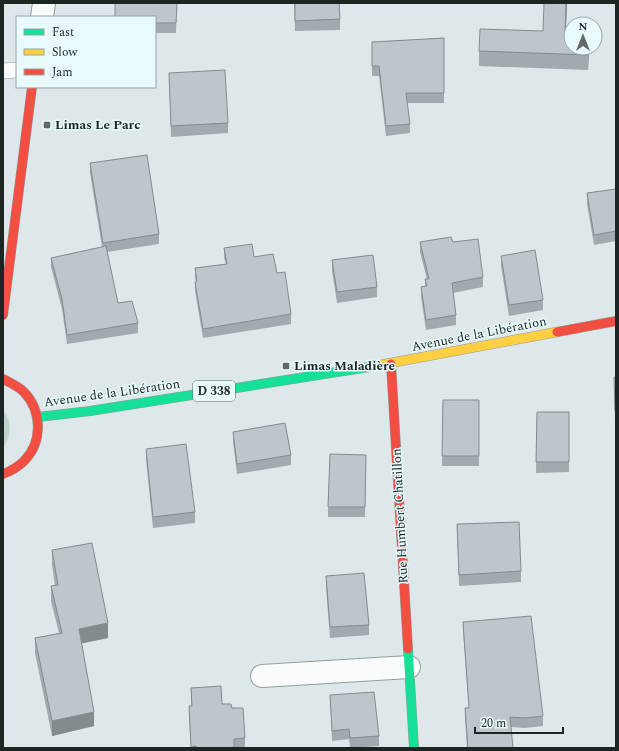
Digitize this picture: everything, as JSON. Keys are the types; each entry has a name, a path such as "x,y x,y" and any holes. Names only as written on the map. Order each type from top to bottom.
{"main road":[{"path":"3,314 32,88"},
{"name":"Avenue de la Libération","path":"38,417 390,364 616,321"},
{"name":"Rue Humbert Chatillon","path":"390,364 414,748"},
{"name":"Avenue de la Libération","path":"3,379 10,381 23,390 33,403 38,417 38,432 35,446 27,459 16,468 3,474"}],"street":[{"path":"42,16 44,3"},
{"path":"262,676 409,668"}],"lane":[{"path":"3,71 16,70"}],"green space":[{"path":"3,410 8,418 10,428 8,438 3,447"}],"building":[{"path":"115,3 177,3 176,23 156,23 156,16 115,16"},
{"path":"295,3 339,3 340,19 295,21"},
{"path":"544,3 566,3 566,16 563,16 563,54 479,51 480,29 543,31"},
{"path":"444,38 444,93 406,93 410,124 386,126 379,66 372,66 372,42"},
{"path":"225,70 228,123 171,126 169,73"},
{"path":"147,155 159,234 103,243 90,163"},
{"path":"616,189 616,231 594,235 587,193"},
{"path":"451,237 453,242 478,239 483,277 452,283 456,315 426,320 421,287 427,286 425,279 429,279 420,242"},
{"path":"252,244 254,257 273,254 277,273 285,272 291,314 203,329 195,282 197,281 195,268 227,264 224,248"},
{"path":"106,246 118,303 132,301 138,323 67,335 62,299 51,258"},
{"path":"535,250 543,300 509,305 501,256"},
{"path":"373,255 377,287 337,292 332,260"},
{"path":"614,377 616,377 616,411 615,411"},
{"path":"443,400 479,400 479,456 442,456"},
{"path":"537,412 569,412 569,462 536,462"},
{"path":"285,423 291,455 237,464 233,432"},
{"path":"186,444 195,512 153,517 146,449"},
{"path":"330,454 366,455 365,507 328,507"},
{"path":"519,522 521,571 459,575 457,524"},
{"path":"92,543 108,623 79,629 94,712 52,721 35,638 62,633 51,586 58,585 52,550"},
{"path":"364,573 369,625 330,627 326,576"},
{"path":"531,616 543,716 525,718 510,717 513,748 468,748 465,708 469,708 463,622"},
{"path":"221,686 222,704 231,704 232,708 243,708 245,738 234,739 234,748 191,747 189,706 192,706 191,688"},
{"path":"374,692 379,736 350,738 349,729 332,731 330,695"}],"traffic: fast":[{"path":"38,417 90,411 369,367"},
{"path":"408,649 414,748"}],"traffic: slow":[{"path":"369,367 557,332"}],"traffic: jam":[{"path":"3,315 32,88"},
{"path":"557,332 616,321"},
{"path":"391,364 408,649"},
{"path":"3,379 19,388 30,400 37,417 38,426 35,445 30,453 19,465 3,474"}],"place":[{"name":"Limas Le Parc","path":"47,125"},
{"name":"Limas Maladière","path":"286,366"}]}
